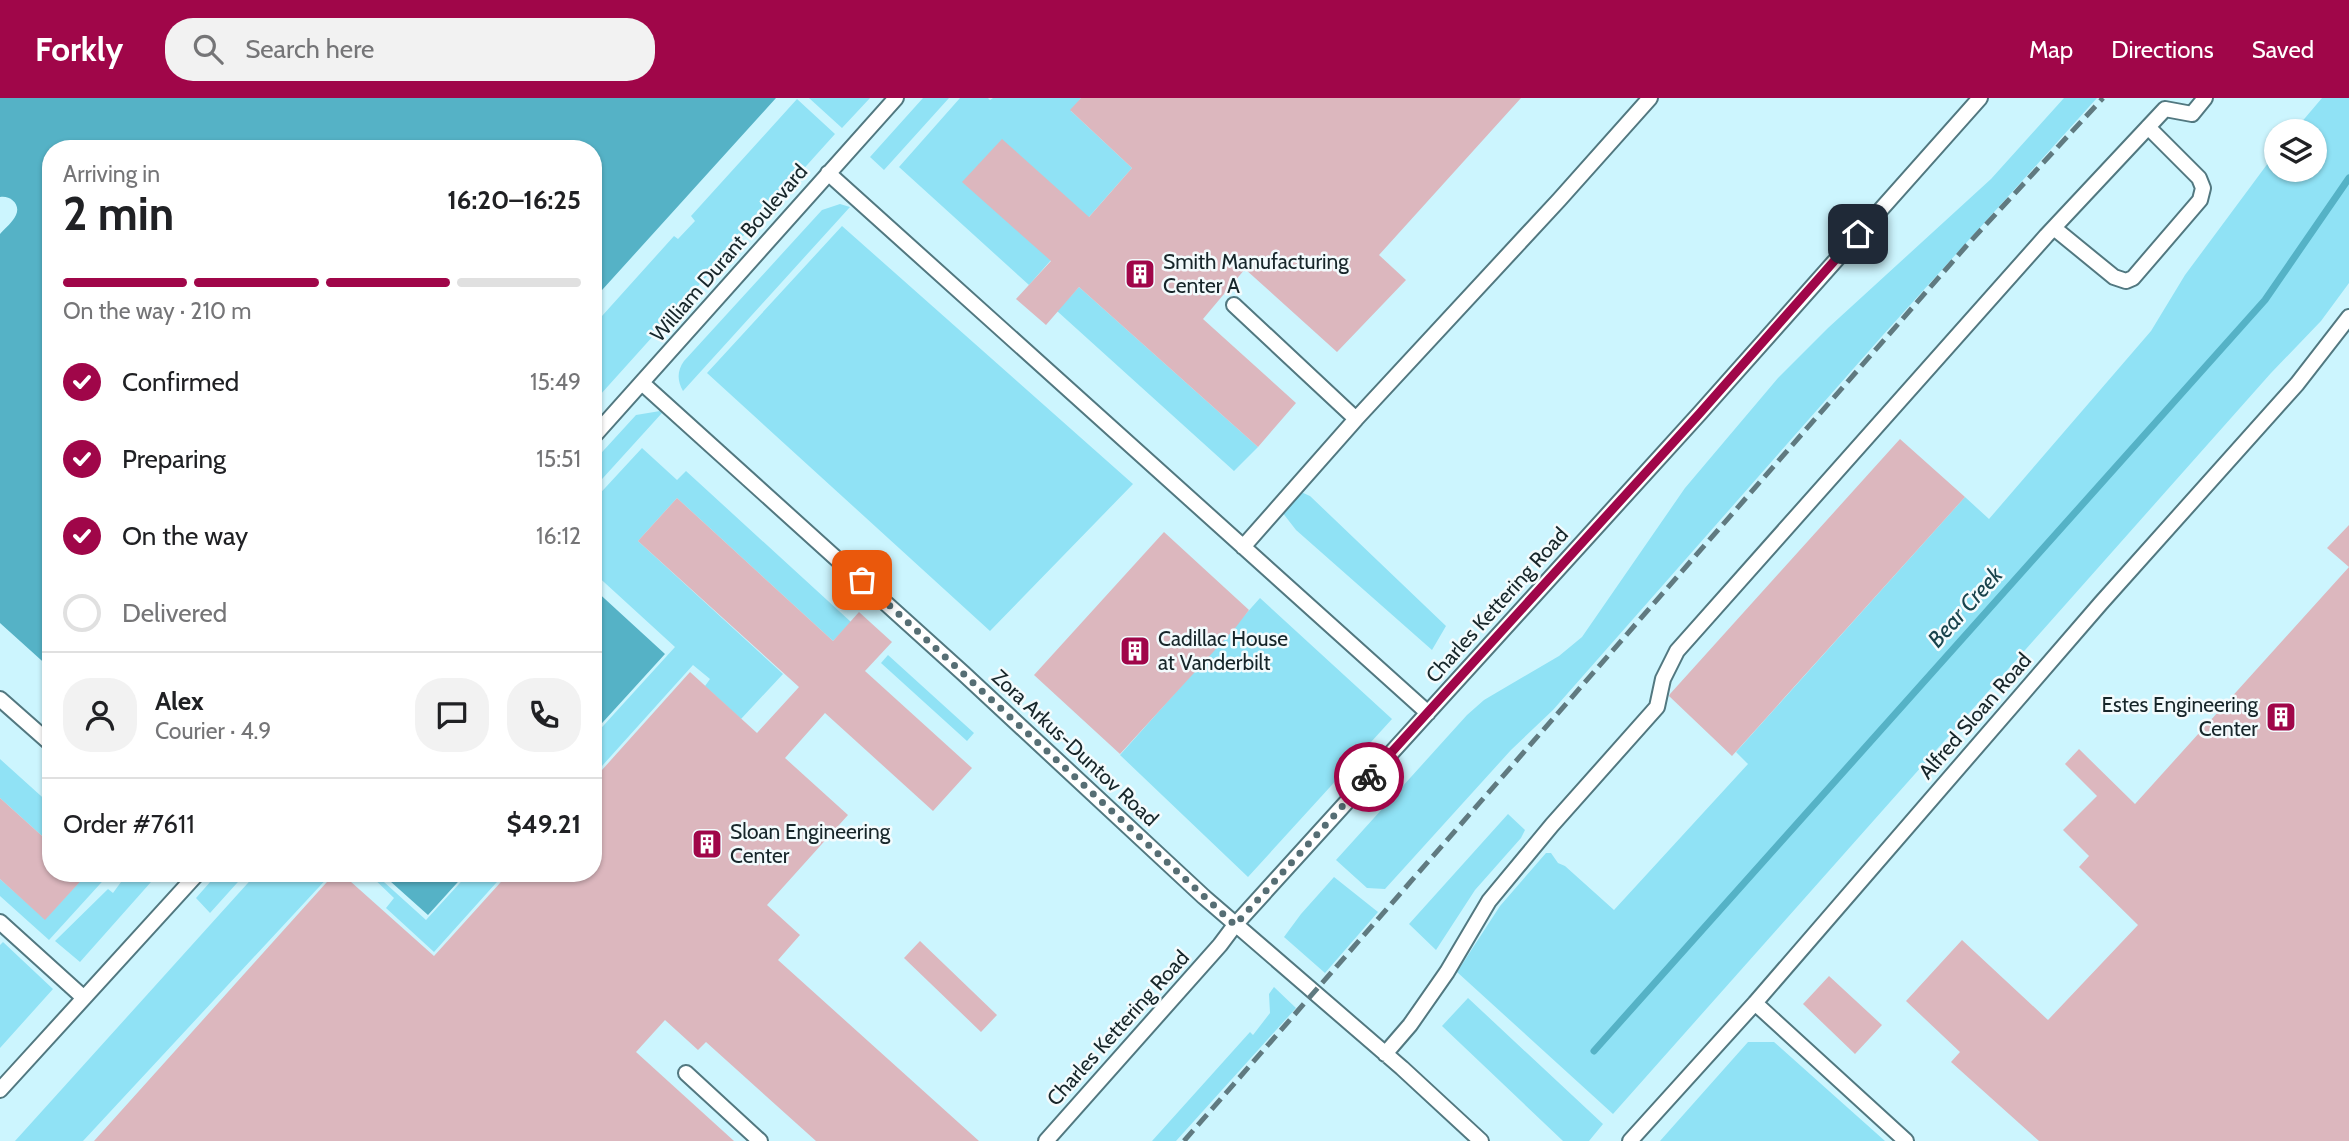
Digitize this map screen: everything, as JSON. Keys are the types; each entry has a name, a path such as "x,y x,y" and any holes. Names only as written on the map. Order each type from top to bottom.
{"lane":[{"name":"William Durant Boulevard","path":"602,427 896,98"},
{"path":"1242,547 1650,98"},
{"name":"Charles Kettering Road","path":"1046,1141 1235,925 1700,413 1980,98"},
{"path":"1385,1054 1418,1015 1489,901 1552,825 1657,707 1663,679 1677,651 2054,228 2165,109 2192,114 2205,98"},
{"path":"2054,228 2114,277 2126,281 2133,278 2200,200 2203,188 2199,178 2148,127"},
{"path":"828,173 1427,713"},
{"path":"1234,305 1356,419"},
{"name":"Alfred Sloan Road","path":"1630,1141 1755,1003 2110,592 2297,384 2349,317"},
{"name":"Zora Arkus-Duntov Road","path":"642,383 923,636 1235,925 1481,1141"},
{"path":"0,699 42,736"},
{"path":"0,1090 189,882"},
{"path":"0,922 84,998"},
{"path":"1755,1003 1906,1141"},
{"path":"686,1073 760,1141"}],"shaded area":[{"path":"0,98 776,98 602,290 602,140 42,140 42,661 0,623 0,234 13,220 17,207 14,201 0,197"},
{"path":"809,98 870,98 842,128"},
{"path":"923,98 949,98 884,170 870,157"},
{"path":"960,98 1081,98 1071,111 1132,168 1029,285 899,167"},
{"path":"2064,98 2097,98 1883,335 1553,710 1511,750 1385,889 1367,888 1336,860 1467,715 1484,700 1559,656 1582,637 1685,488 1778,378 1828,328 1991,179"},
{"path":"2322,98 2349,98 2349,283 2321,321 2271,373 1613,1114 1457,972 1500,906 1546,853 1551,853 1558,863 1565,866 1614,910 1748,764 1736,752 1965,497 1989,519 2151,331 2185,275 2264,169 2264,182 2327,182 2327,119 2304,119"},
{"path":"797,99 835,134 602,393 602,316 674,236 678,239 695,221 691,216"},
{"path":"840,204 850,207 683,391 679,376 684,361 822,210"},
{"path":"842,226 1133,484 990,631 707,373"},
{"path":"1079,287 1258,447 1234,471 1057,311"},
{"path":"660,411 662,413 602,479 602,452 636,415"},
{"path":"642,448 677,480 686,471 851,622 833,641 677,498 638,541 783,674 741,719 705,686 710,679 693,665 602,766 602,727 675,647 602,580 602,491"},
{"path":"1301,492 1310,496 1446,626 1432,650 1296,530 1282,512"},
{"path":"602,596 665,654 602,723"},
{"path":"1260,598 1392,719 1248,877 1120,755"},
{"path":"888,655 974,733 967,741 881,663"},
{"path":"0,759 42,797 42,836 0,798"},
{"path":"1508,814 1525,830 1521,838 1475,890 1436,950 1409,924"},
{"path":"1334,877 1378,912 1325,973 1284,937"},
{"path":"0,879 45,919 79,882 102,882 49,940 0,896"},
{"path":"121,882 151,882 80,962 55,941 108,889 113,893"},
{"path":"210,882 238,882 210,913 196,898"},
{"path":"249,882 324,882 83,1141 15,1141"},
{"path":"377,882 384,882 426,920 461,882 497,882 434,952 386,908 394,898"},
{"path":"391,882 458,882 428,915"},
{"path":"3,942 53,989 0,1048 0,945"},
{"path":"1274,987 1296,1008 1176,1141 1152,1141 1250,1032 1253,1035 1270,1013 1269,994"},
{"path":"1468,998 1603,1124 1589,1141 1563,1141 1442,1026"},
{"path":"1748,1042 1774,1042 1885,1141 1660,1141"}],"building":[{"name":"Smith Manufacturing Center A","path":"1081,98 1521,98 1379,255 1406,280 1337,352 1245,269 1203,319 1296,403 1258,447 1079,287 1046,325 1016,299 1051,261 962,182 1002,139 1089,217 1132,168 1070,110"},
{"path":"1900,439 1965,497 1732,756 1669,696 1670,694"},
{"name":"Sloan Engineering Center","path":"677,498 833,641 859,612 892,642 865,671 972,768 933,811 825,713 785,758 848,815 767,905 800,935 778,960 979,1141 816,1141 706,1042 698,1050 665,1020 636,1052 734,1141 94,1141 327,882 351,882 434,956 501,882 602,882 602,770 690,672 757,733 799,687 638,541"},
{"path":"2349,525 2349,567 2327,548"},
{"name":"Cadillac House at Vanderbilt","path":"1164,532 1249,610 1120,754 1034,675"},
{"name":"Estes Engineering Center","path":"2349,567 2349,1141 2039,1141 1951,1062 1960,1052 1906,1001 1962,940 2048,1020 2138,925 2079,867 2089,856 2063,830 2097,796 2065,764 2079,749 2135,804"},
{"path":"0,798 42,836 42,882 80,882 45,920 0,879"},
{"path":"920,941 997,1015 981,1032 904,958"},
{"path":"1829,976 1882,1025 1855,1054 1803,1004"}],"waterway":[{"name":"Bear Creek","path":"1594,1051 2265,300 2349,178"}],"railway":[{"path":"1184,1141 1968,244 2103,98"}],"way so far":[{"path":"862,580 1235,925 1369,777"}],"place":[{"name":"Smith Manufacturing Center A","path":"1140,274"},
{"name":"Cadillac House at Vanderbilt","path":"1135,651"},
{"name":"Estes Engineering Center","path":"2281,717"},
{"name":"Sloan Engineering Center","path":"707,844"}],"route":[{"path":"1369,777 1700,413 1858,234"}]}
